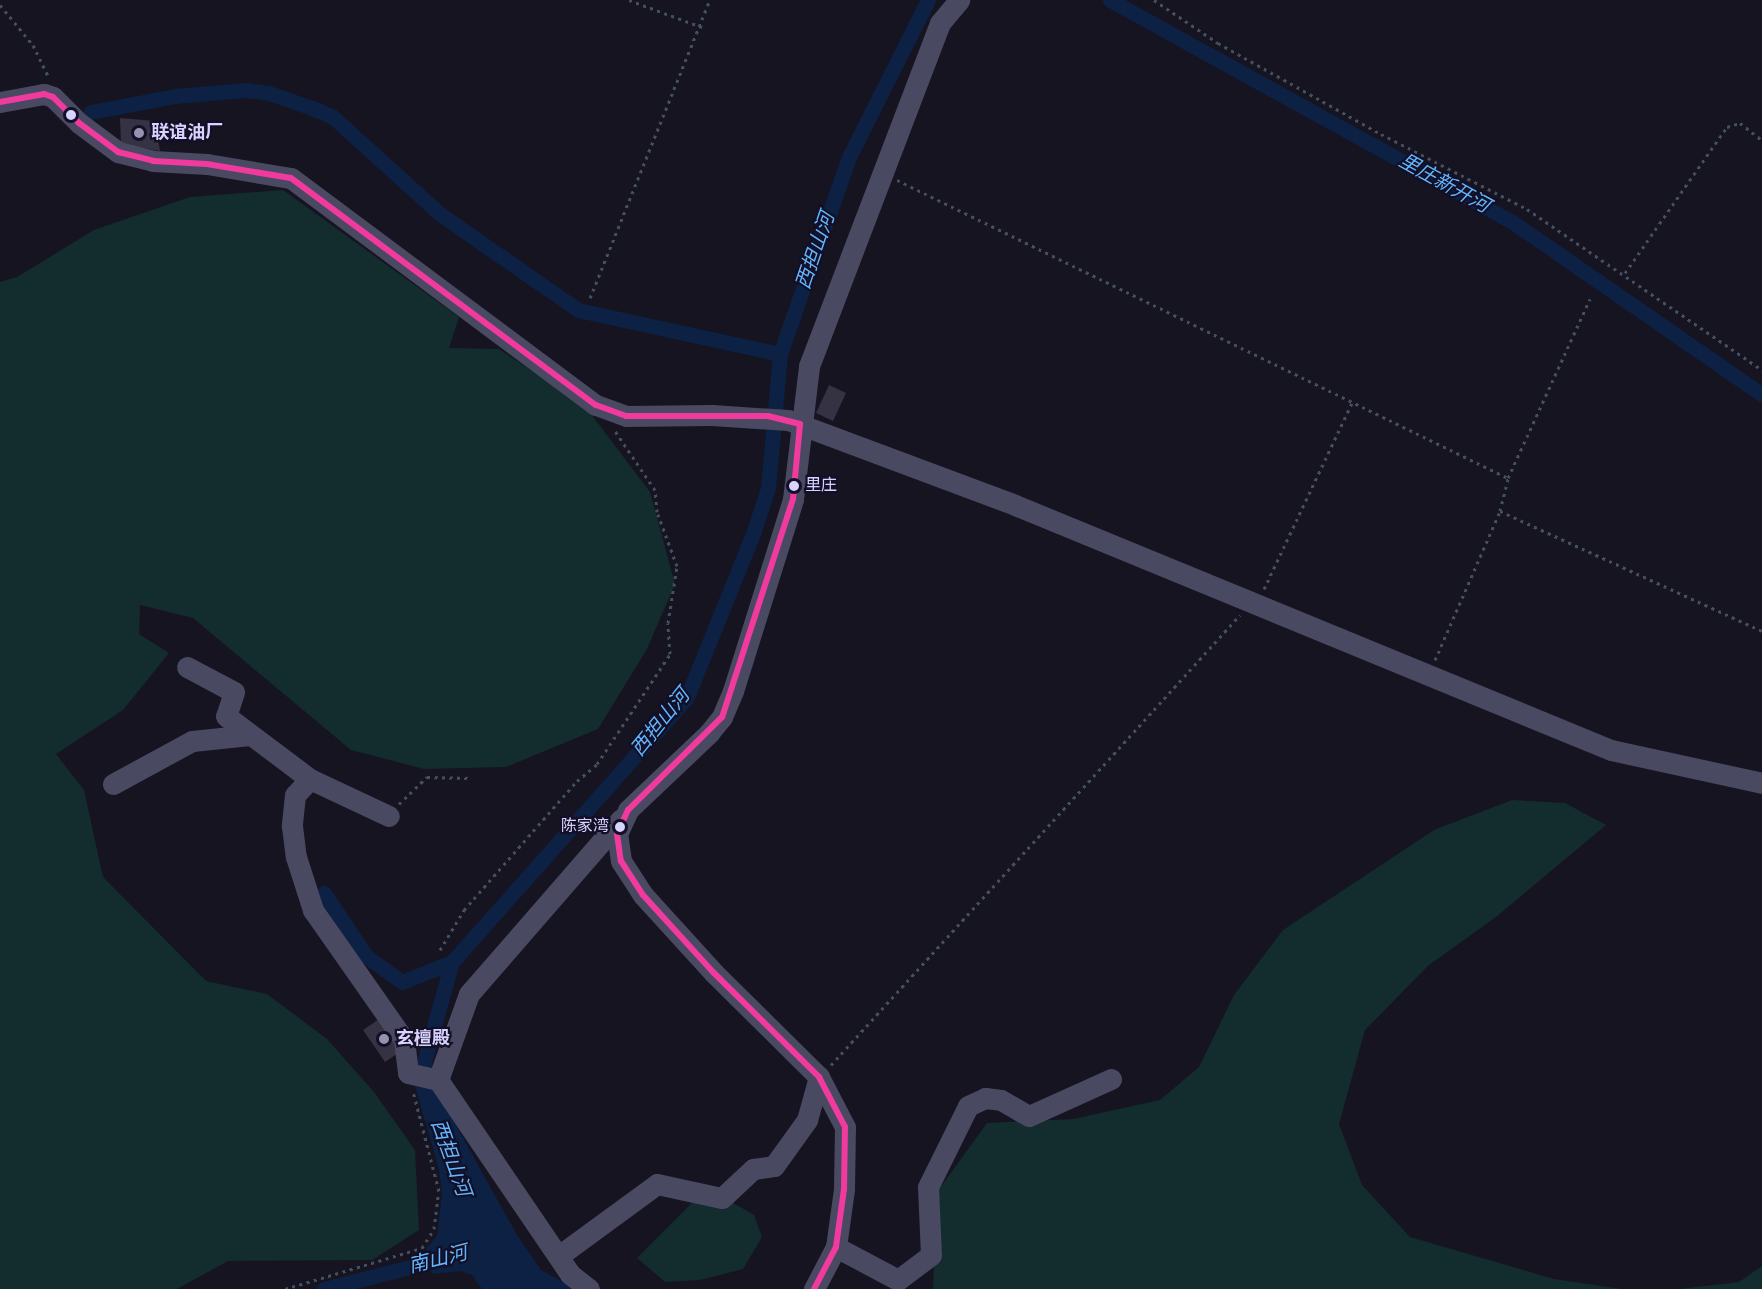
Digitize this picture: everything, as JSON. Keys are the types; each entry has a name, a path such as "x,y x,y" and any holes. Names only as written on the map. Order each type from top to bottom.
{"street":[{"path":"438,1080 469,994 628,810 722,717 793,499 786,420 809,366 940,23 959,0"},
{"path":"0,102 44,94 53,97 80,123 118,152 153,161 207,164 291,178 596,405 626,416 786,420 1015,505 1611,750 1762,783"},
{"path":"187,667 234,692 226,716 250,735 310,779 389,816"},
{"path":"113,784 192,741 250,735"},
{"path":"310,779 295,795 292,826 296,857 313,910 404,1040 408,1073 438,1080 560,1254 570,1274 589,1289"},
{"path":"628,810 617,834 621,861 643,895 714,973 819,1077 845,1127 844,1190 836,1247 814,1289"},
{"path":"560,1254 657,1184 722,1198 753,1169 774,1166 807,1120 819,1077"},
{"path":"836,1247 898,1280 911,1281 931,1255 928,1187 969,1106 985,1098 1001,1100 1029,1116 1111,1079"}],"path":[{"path":"628,0 702,27"},
{"path":"590,298 702,27 710,0"},
{"path":"1154,0 1218,43 1381,134 1527,209 1625,273 1762,370"},
{"path":"0,5 33,45 53,97"},
{"path":"1625,273 1727,127 1740,123 1762,140"},
{"path":"883,173 1508,478"},
{"path":"1428,675 1500,511 1508,478 1590,299"},
{"path":"819,1077 1254,603 1353,402"},
{"path":"440,950 464,910 577,781 597,764 670,654 668,623 677,566 657,512 655,490 596,405"},
{"path":"1500,511 1762,631"},
{"path":"389,816 410,790 427,777 470,778"},
{"path":"285,1289 422,1248 434,1229 439,1191 408,1073"}],"green space":[{"path":"283,190 459,317 449,348 499,349 585,406 650,492 675,584 647,649 598,729 506,767 424,769 351,750 193,618 140,605 139,634 169,653 123,710 56,754 84,790 103,877 206,981 267,994 327,1039 374,1092 415,1150 419,1230 372,1260 228,1261 177,1289 0,1289 0,282 17,277 94,230 190,197"},
{"path":"1512,800 1565,803 1606,825 1496,917 1429,965 1365,1030 1339,1124 1362,1185 1410,1237 1554,1279 1622,1289 933,1289 937,1192 987,1123 1073,1119 1160,1100 1199,1067 1234,995 1283,930 1434,830"},
{"path":"730,1201 754,1215 762,1237 743,1269 700,1280 665,1282 637,1258 693,1202"},
{"path":"1762,1266 1762,1289 1679,1289 1739,1282"}],"water":[{"path":"413,1079 433,1084 517,1235 541,1270 556,1281 553,1289 482,1289 472,1275 461,1271 432,1274 426,1249 437,1236 442,1192 439,1169"}],"building":[{"name":"联谊油厂","path":"120,118 155,121 160,151 121,144"},
{"path":"829,385 846,393 833,421 816,413"},
{"name":"玄檀殿","path":"382,1017 404,1049 385,1062 363,1030"}],"waterway":[{"name":"西担山河","path":"425,1085 424,1062 452,962 687,697 754,531 768,488 780,354 849,157 928,0"},
{"name":"里庄新开河","path":"1110,0 1514,223 1762,395"},
{"path":"91,112 175,96 245,90 269,93 312,108 333,117 440,214 578,310 780,354"},
{"path":"324,893 366,956 402,982 452,962"},
{"name":"南山河","path":"324,1289 449,1257"},
{"name":"西担山河","path":"536,1276 562,1289"}],"transit line":[{"path":"0,102 44,94 53,97 79,123 118,152 153,161 207,164 291,178 596,405 626,416 768,416 800,424"},
{"path":"800,424 793,499 722,717 628,810 617,834 621,861 643,895 714,973 819,1077 845,1127 844,1189 836,1247 814,1289"}],"place":[{"name":"联谊油厂","path":"139,133"},
{"name":"里庄","path":"794,486"},
{"name":"陈家湾","path":"620,827"},
{"name":"玄檀殿","path":"384,1039"}]}
